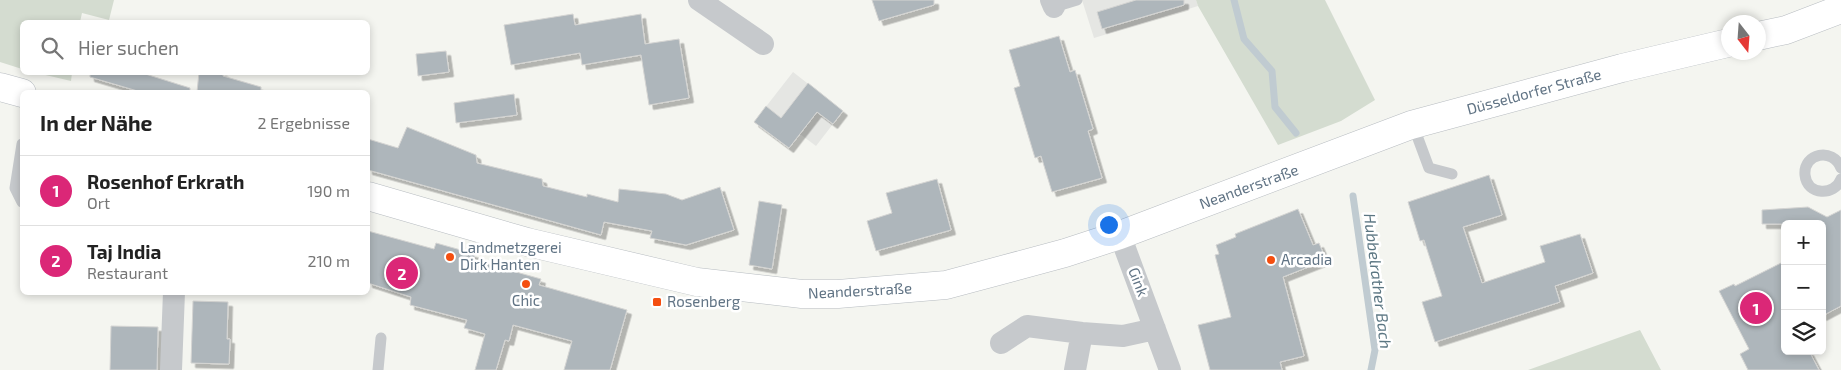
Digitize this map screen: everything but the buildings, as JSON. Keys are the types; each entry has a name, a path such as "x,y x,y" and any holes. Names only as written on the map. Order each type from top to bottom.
{"main road":[{"path":"1766,34 1786,30 1841,9"},
{"name":"Düsseldorfer Straße","path":"1342,152 1413,124 1622,68 1721,45"},
{"path":"0,87 20,92"},
{"name":"Neanderstraße","path":"370,197 527,242 697,282 802,294 838,294 946,285 1065,254 1342,152"}],"street":[{"path":"699,0 763,44"},
{"name":"Gink","path":"1120,235 1170,370"},
{"path":"171,370 174,295"},
{"path":"1002,343 1027,326 1123,336 1156,329"},
{"path":"1075,370 1082,333"}],"lane":[{"path":"1052,4 1077,0"},
{"path":"1413,124 1429,168 1452,174"},
{"path":"20,155 14,188 20,198"},
{"path":"1841,168 1838,162 1831,156 1821,155 1812,158 1806,166 1805,176 1808,185 1816,191 1825,192 1834,188 1841,179"},
{"path":"378,370 381,338"}],"shaded area":[{"path":"0,0 114,0 109,20 82,13 80,20 20,20 20,68 0,62"},
{"path":"1082,0 1196,0 1198,6 1094,38"},
{"path":"1196,0 1325,0 1375,100 1341,121 1278,145"},
{"path":"793,72 843,111 816,146 800,134 789,148 754,122"},
{"path":"46,75 72,75 71,81"},
{"path":"1640,330 1661,370 1528,370"}],"waterway":[{"name":"Hubbelrather Bach","path":"1234,0 1244,39 1272,71 1275,107 1296,133"},
{"name":"Hubbelrather Bach","path":"1353,196 1375,350 1371,370"}],"place":[{"name":"Landmetzgerei Dirk Hanten","path":"450,257"},
{"name":"Arcadia","path":"1271,260"},
{"name":"Taj India","path":"402,273"},
{"name":"Chic","path":"526,284"},
{"name":"Rosenberg","path":"657,302"},
{"name":"Rosenhof Erkrath","path":"1756,308"}]}
